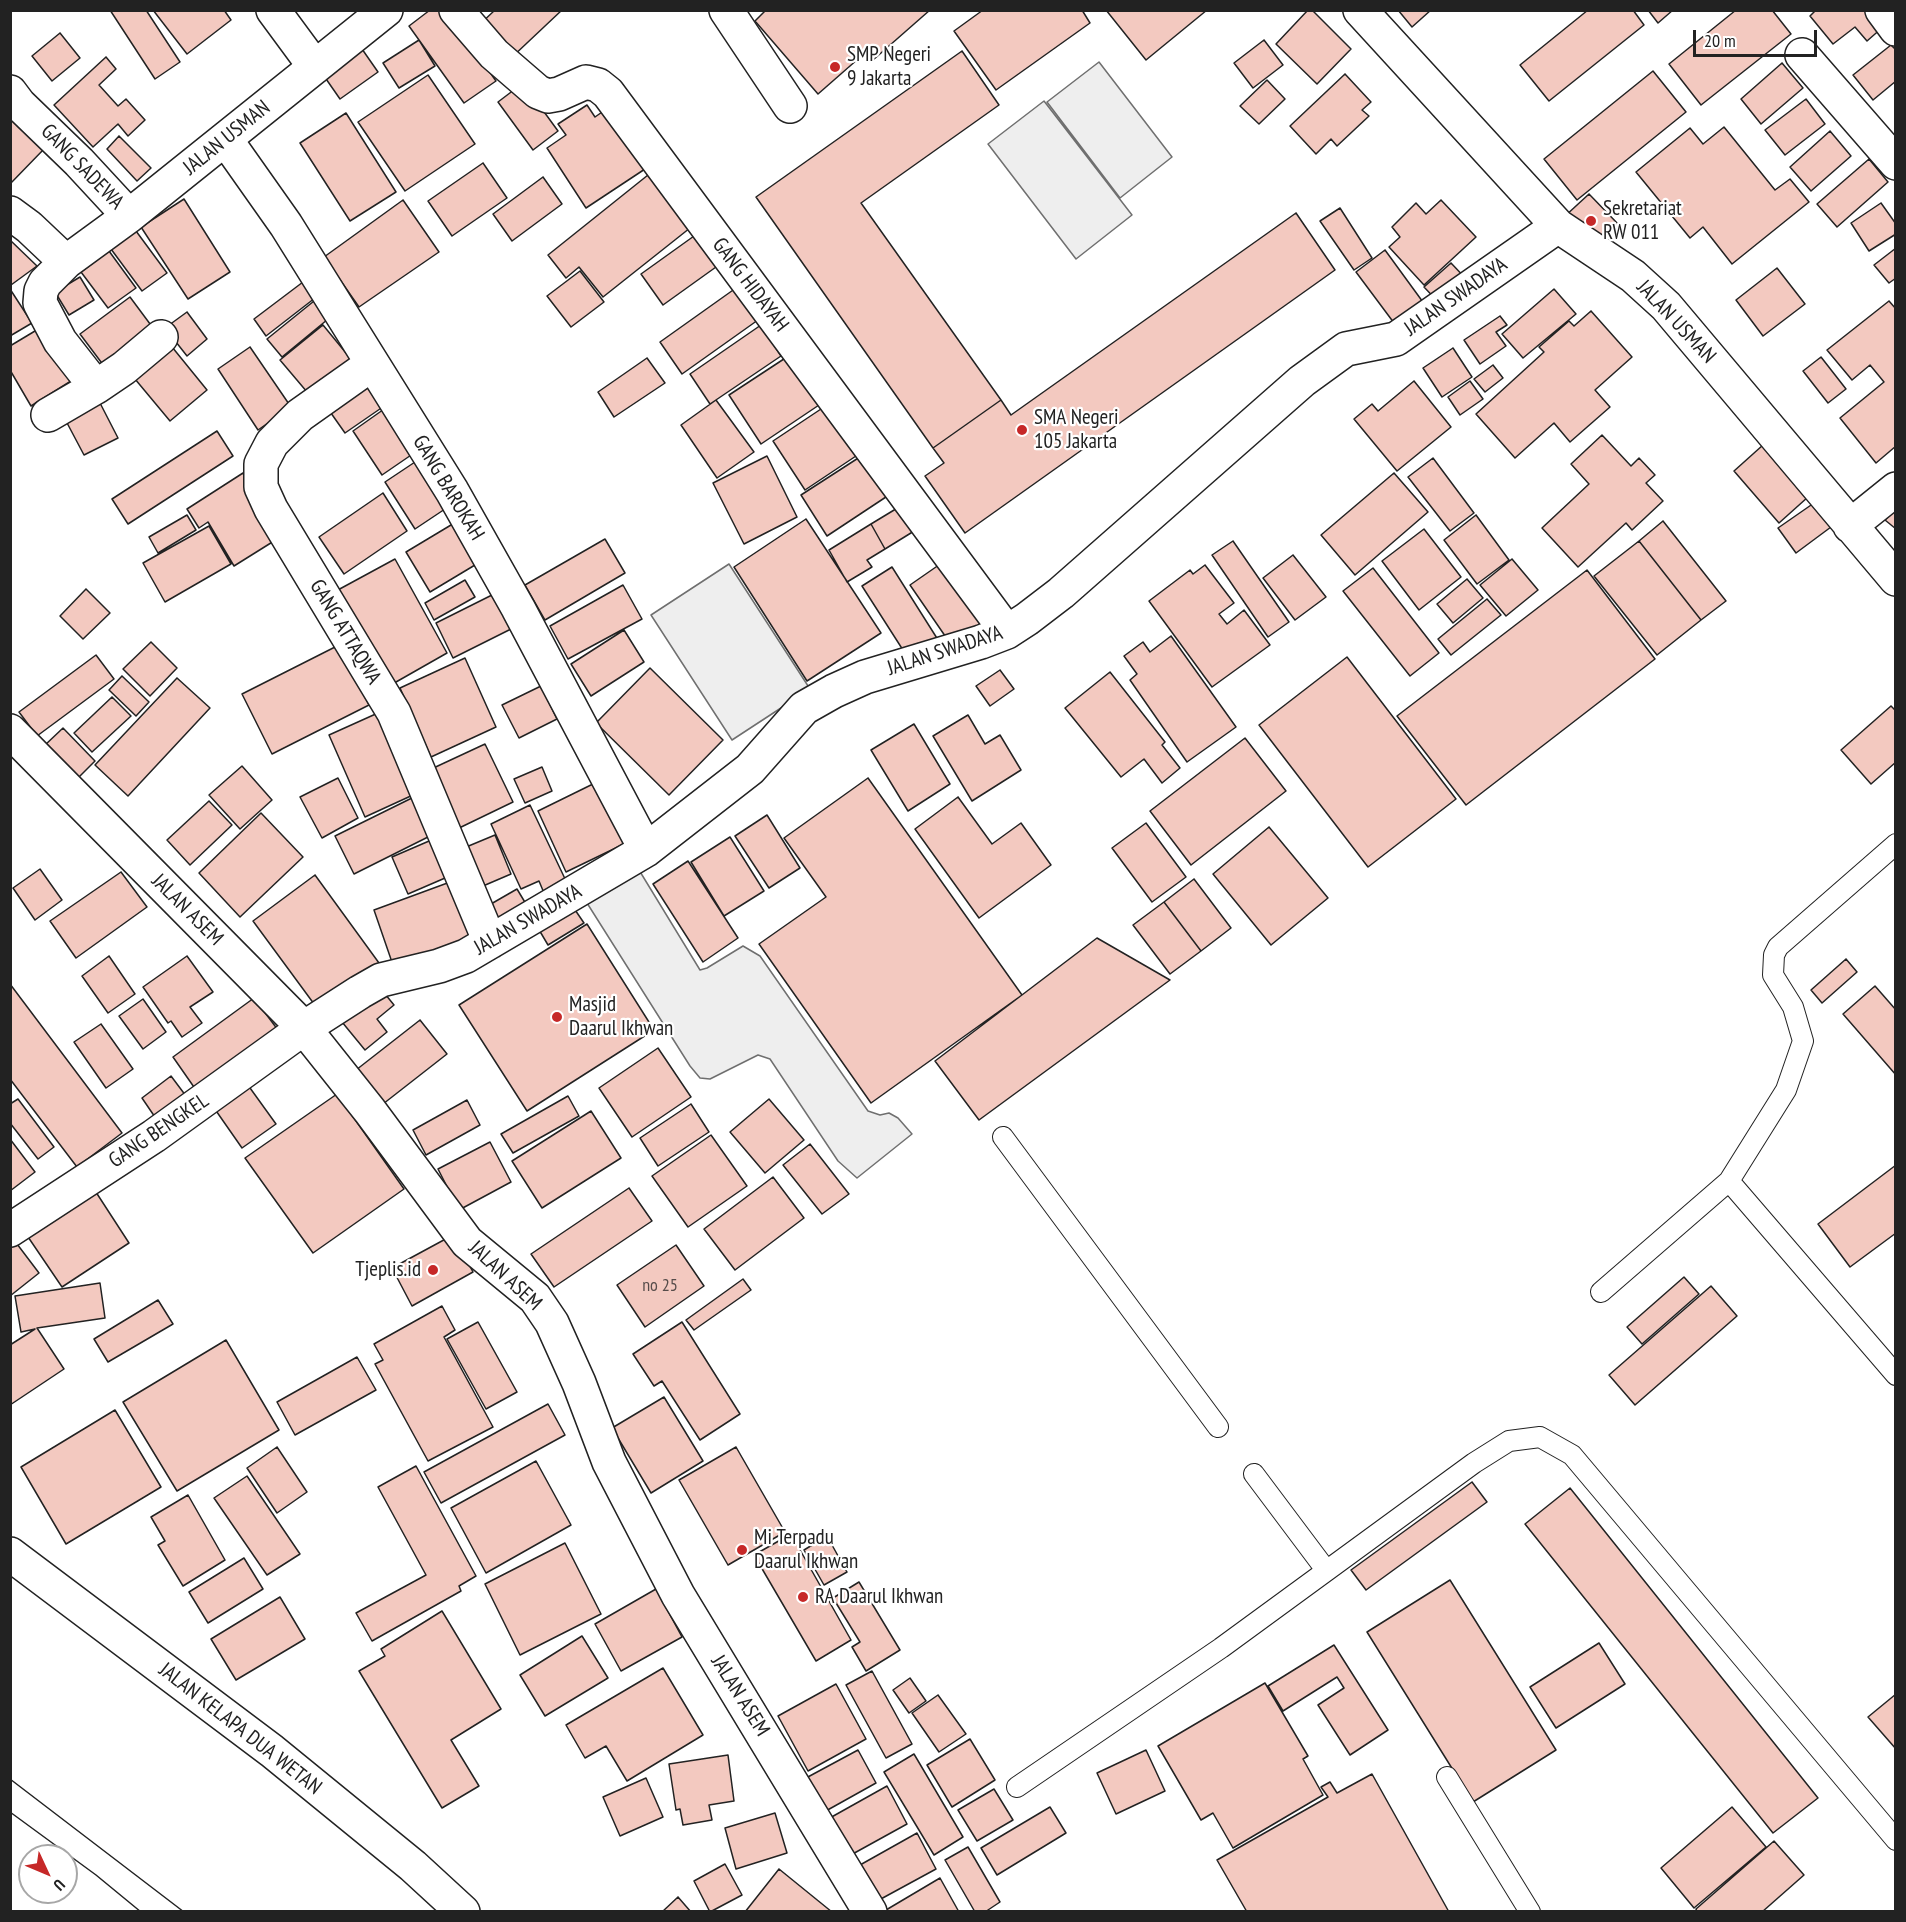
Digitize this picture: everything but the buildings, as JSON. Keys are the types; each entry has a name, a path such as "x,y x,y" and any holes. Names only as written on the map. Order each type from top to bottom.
{"street":[{"path":"273,10 315,67"},
{"name":"JALAN USMAN","path":"56,272 226,140 386,10"},
{"name":"GANG HIDAYAH","path":"456,10 494,54 538,92 548,96 559,94 586,82 598,85 608,93 1007,632"},
{"path":"726,10 790,106"},
{"name":"JALAN USMAN","path":"1360,10 1558,226 1633,276 1666,306 1896,579"},
{"path":"1882,10 1896,29"},
{"path":"1802,55 1896,163"},
{"name":"GANG SADEWA","path":"10,92 19,104 79,162 129,216"},
{"name":"GANG BAROKAH","path":"226,140 286,225 452,491 518,608 646,850"},
{"path":"10,213 29,227 56,272 41,291 40,303 60,341 96,387"},
{"name":"JALAN SWADAYA","path":"304,1028 381,980 439,966 466,956 646,850 750,769 804,708 834,691 865,677 1007,632 1062,592 1302,381 1346,349 1396,339 1558,226"},
{"path":"48,415 124,368 161,337"},
{"name":"GANG ATTAQWA","path":"372,364 300,415 272,442 261,464 261,487 271,509 394,712 490,942"},
{"path":"1850,526 1896,489"},
{"name":"JALAN ASEM","path":"10,731 304,1028 370,1111 467,1242 535,1298 552,1323 579,1383 609,1462 678,1594 870,1911"},
{"name":"GANG BENGKEL","path":"10,1230 171,1124 304,1028"},
{"name":"JALAN KELAPA DUA WETAN","path":"10,1554 272,1751 413,1866 463,1911"}],"lane":[{"path":"1601,1292 1729,1181 1786,1090 1803,1041 1793,1007 1773,975 1774,955 1778,946 1896,844"},
{"path":"1003,1137 1218,1427"},
{"path":"1729,1181 1896,1375"},
{"path":"1017,1787 1221,1648 1474,1463 1509,1441 1540,1437 1572,1455 1896,1840"},
{"path":"1254,1474 1326,1570"},
{"path":"1447,1777 1530,1911"}],"shaded area":[{"path":"1099,62 1172,157 1120,198 1047,102"},
{"path":"1044,101 1132,215 1076,259 988,144"},
{"path":"729,564 810,689 732,740 651,615"},
{"path":"639,870 700,970 743,946 760,956 868,1111 880,1115 889,1113 898,1118 912,1134 857,1178 838,1161 770,1059 758,1055 710,1079 700,1078 690,1066 587,903"}],"tram line":[{"path":"10,1779 184,1912"},
{"path":"10,1812 96,1875 141,1912"}],"place":[{"name":"SMP Negeri 9 Jakarta","path":"835,67"},
{"name":"Sekretariat RW 011","path":"1591,221"},
{"name":"SMA Negeri 105 Jakarta","path":"1022,430"},
{"name":"Masjid Daarul Ikhwan","path":"557,1017"},
{"name":"Tjeplis.id","path":"433,1270"},
{"name":"Mi Terpadu Daarul Ikhwan","path":"742,1550"},
{"name":"RA Daarul Ikhwan","path":"803,1597"}]}
